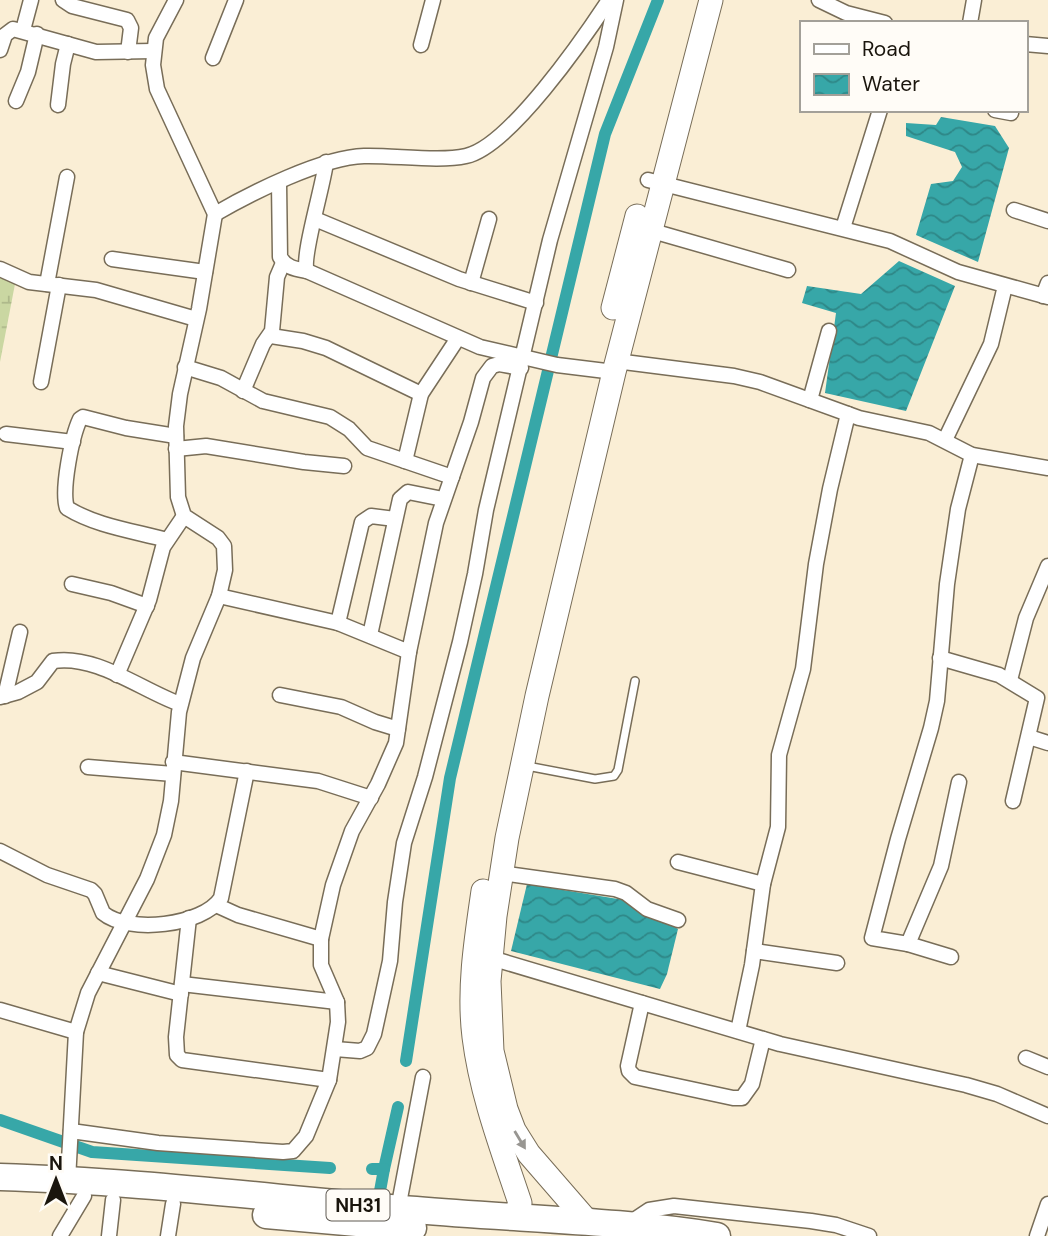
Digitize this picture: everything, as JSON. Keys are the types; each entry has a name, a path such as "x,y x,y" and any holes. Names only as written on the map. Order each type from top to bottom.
{"highway":[{"name":"NH31","path":"0,1177 74,1181 390,1223 540,1236"},
{"name":"NH31","path":"0,1191 74,1181 113,1200 173,1205 315,1228 510,1216 627,1225 717,1236"}],"main road":[{"path":"588,1222 529,1154 514,1130 506,1109 489,1032 489,981 502,873 523,766 610,367 649,230 654,182 696,0"},
{"path":"510,1216 518,1210 520,1203 479,1071 474,1035 476,939 495,820 578,455 610,367 628,248 654,182 711,0"}],"street":[{"path":"16,101 28,72 31,0"},
{"path":"63,0 72,6 127,20 131,28 128,52"},
{"path":"60,1236 74,1181 71,1133 76,1032 88,993 147,879 164,835 170,810 180,704 193,658 219,596 225,570 224,546 218,538 184,516 178,497 176,443 180,394 215,214 157,89 153,51 159,28 176,0"},
{"path":"213,58 236,0"},
{"path":"421,45 433,0"},
{"path":"215,214 233,203 326,162 360,156 467,156 484,147 502,133 536,96 590,29 609,0"},
{"path":"335,1049 360,1051 367,1048 374,1034 390,961 400,860 460,642 486,510 525,362 559,204 606,47 616,0"},
{"path":"819,0 846,13 877,21"},
{"path":"970,21 974,0"},
{"path":"0,50 8,31 13,29 96,52 153,51"},
{"path":"58,105 68,44"},
{"path":"1027,44 1048,46"},
{"path":"843,228 879,112"},
{"path":"1006,112 1011,113"},
{"path":"307,271 307,247 326,162"},
{"path":"41,382 67,177"},
{"path":"654,182 890,241 958,272 1005,286 1046,292"},
{"path":"243,391 263,344 271,336 277,277 283,263 279,249 279,183"},
{"path":"1014,211 1048,221"},
{"path":"315,219 471,283 536,303"},
{"path":"471,283 489,219"},
{"path":"649,230 788,270"},
{"path":"112,259 205,272"},
{"path":"283,263 480,347 525,362"},
{"path":"0,269 18,279 96,290 196,319"},
{"path":"945,440 991,344 1005,286"},
{"path":"810,400 829,331"},
{"path":"271,336 326,348 421,394"},
{"path":"405,461 421,394 458,338"},
{"path":"71,1133 283,1153 293,1150 306,1136 329,1080 338,1022 337,1002 321,965 321,939 352,831 391,758 409,652 436,523 488,369 499,364 525,362 734,376 760,382 848,414 929,433 972,454 1048,468"},
{"path":"186,367 220,378 278,405 330,418 349,429 367,448 452,477"},
{"path":"738,1031 747,996 763,884 778,827 779,755 803,669 816,564 848,414"},
{"path":"167,540 106,525 67,508 64,493 77,425 83,417 176,443 344,466"},
{"path":"6,434 73,442"},
{"path":"951,957 908,944 872,938 937,701 947,584 958,509 972,454"},
{"path":"370,635 400,499 408,492 443,499"},
{"path":"117,674 147,606 167,540 184,516"},
{"path":"338,624 362,522 370,516 395,519"},
{"path":"1010,680 1026,618 1048,566"},
{"path":"72,584 111,593 147,606"},
{"path":"219,596 338,624 409,652"},
{"path":"2,697 20,632"},
{"path":"940,658 1010,680 1042,696 1013,801"},
{"path":"2,697 37,682 49,665 57,660 93,665 180,704"},
{"path":"280,695 341,707 398,729"},
{"path":"1029,737 1048,743"},
{"path":"88,767 247,771 318,781 371,798"},
{"path":"0,851 47,875 91,890 99,900 103,913 124,923 150,926 208,912 220,898 247,771"},
{"path":"908,944 941,866 959,782"},
{"path":"678,862 763,884"},
{"path":"502,873 615,889 647,909 678,920"},
{"path":"216,905 238,915 321,939"},
{"path":"189,918 175,1049 182,1060 329,1080"},
{"path":"754,951 837,963"},
{"path":"492,958 763,1039 854,1062 966,1085 997,1094 1048,1116"},
{"path":"99,973 181,989 337,1002"},
{"path":"642,1003 628,1066 635,1077 742,1098 752,1084 763,1039"},
{"path":"0,1010 76,1032"},
{"path":"1026,1058 1048,1067"},
{"path":"390,1223 423,1077"},
{"path":"109,1236 113,1200"},
{"path":"167,1236 173,1205"},
{"path":"1037,1236 1048,1205"},
{"path":"627,1225 649,1210 674,1206 811,1221 869,1236"}],"lane":[{"path":"523,766 595,779 614,776 618,770 635,681"}],"green space":[{"path":"0,275 15,284 0,362"}],"water":[{"path":"941,117 995,126 1009,148 978,262 916,235 931,184 953,181 962,167 955,152 906,136 906,123 936,125"},
{"path":"899,261 955,286 906,411 825,393 836,313 802,303 807,286 861,294"},
{"path":"527,884 624,900 678,929 667,974 660,989 511,951"}],"waterway":[{"path":"406,1061 450,778 605,134 658,0"},
{"path":"372,1169 384,1169 398,1107"},
{"path":"0,1120 92,1152 330,1168"},
{"path":"380,1191 384,1169"}]}
